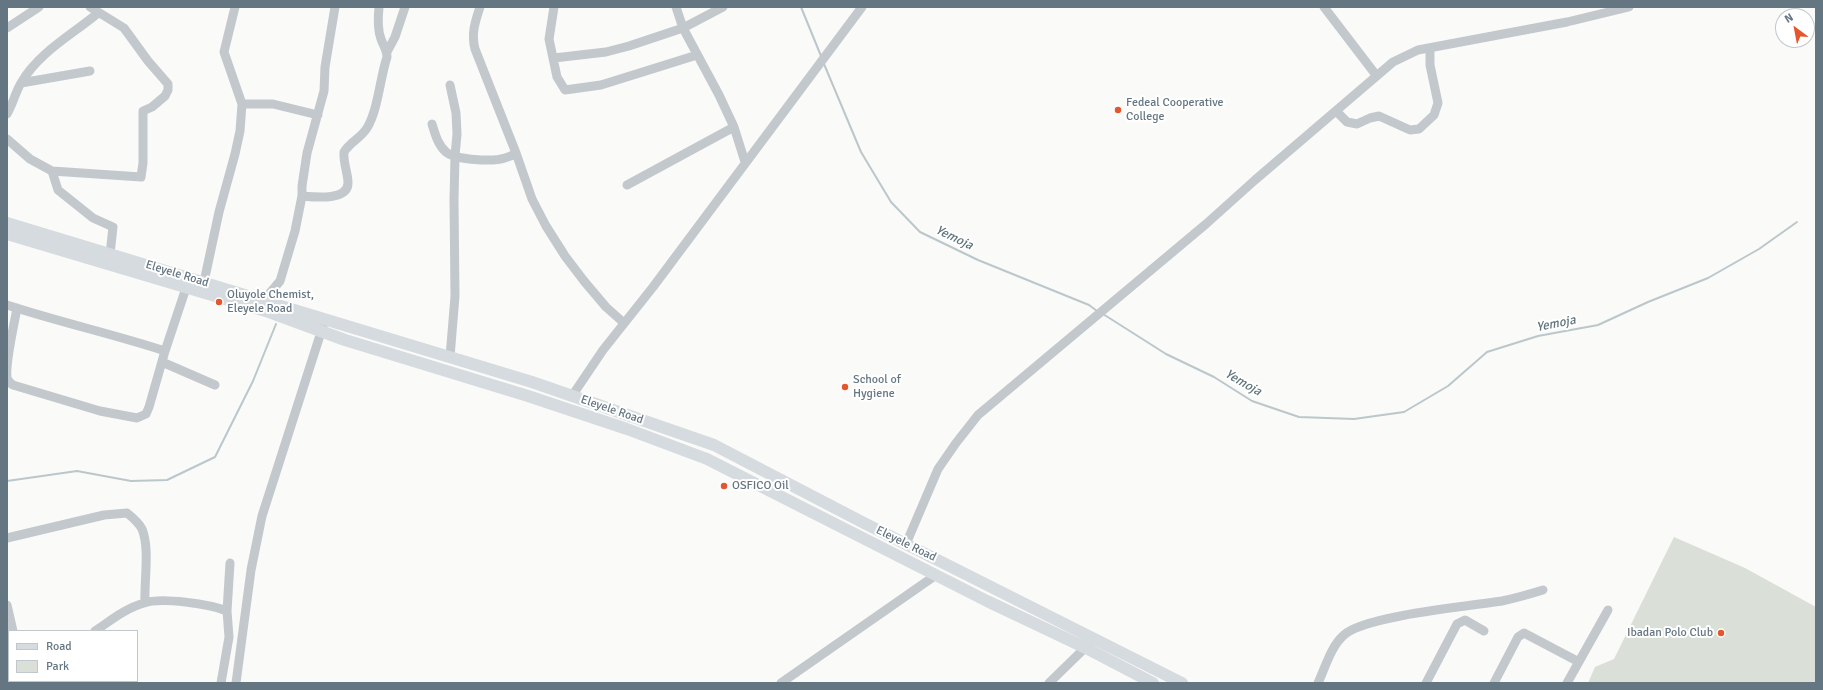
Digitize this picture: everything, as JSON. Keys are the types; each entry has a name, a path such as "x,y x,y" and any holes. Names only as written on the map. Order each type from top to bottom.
{"main road":[{"name":"Eleyele Road","path":"7,223 204,282 318,323 450,357 572,396 714,445 906,544 1182,683"},
{"name":"Eleyele Road","path":"7,234 186,288 269,305"},
{"name":"Eleyele Road","path":"318,323 344,340 528,396 627,429 707,459 936,575 1086,648 1153,683"},
{"path":"707,459 714,445"}],"street":[{"path":"7,28 39,7"},
{"path":"269,305 280,281 302,196 302,186 308,153 324,91 325,67 335,7"},
{"path":"379,7 378,25 381,38 387,52"},
{"path":"302,196 317,198 337,196 344,193 347,189 348,182 344,152 346,148 362,135 370,122 387,52 405,7"},
{"path":"480,7 473,28 473,41 532,199 546,226 565,256 606,307 624,323"},
{"path":"554,7 549,39 557,77 565,90 601,85 697,55"},
{"path":"676,7 683,28 719,95 734,127 745,162"},
{"path":"554,58 606,52 683,28 723,7"},
{"path":"572,396 603,350 813,74 862,7"},
{"path":"1324,7 1376,75"},
{"path":"906,544 938,469 968,427 989,405 1206,224 1376,75 1404,56 1418,50 1566,22 1629,7"},
{"path":"204,282 219,212 240,130 242,104 224,52 232,8"},
{"path":"7,139 30,159 52,171 141,177 143,164 143,110 152,107 165,96 168,90 168,84 148,61 124,28 94,10 32,68 21,83 8,112"},
{"path":"1336,111 1347,122 1357,124 1379,116 1410,130 1419,129 1434,114 1438,103 1430,65 1430,48"},
{"path":"21,83 90,71"},
{"path":"450,85 456,113 457,134 455,156 455,296 450,357"},
{"path":"242,104 273,104 318,115"},
{"path":"432,124 441,146 446,152 455,156 491,160 505,158 516,153"},
{"path":"627,185 734,127"},
{"path":"52,171 58,190 93,218 113,227 110,254"},
{"path":"17,308 7,378 13,385 100,411 137,418 146,414 149,408 164,351 186,288"},
{"path":"7,305 59,322 138,342 164,351"},
{"path":"236,683 251,570 262,516 318,323"},
{"path":"162,362 215,385"},
{"path":"7,538 104,515 127,513 141,527 144,538 145,602"},
{"path":"221,683 229,637 226,612 230,563"},
{"path":"781,683 936,575"},
{"path":"1318,683 1339,640 1356,627 1396,617 1504,600 1544,590"},
{"path":"97,630 145,602 206,605 226,612"},
{"path":"7,604 13,630"},
{"path":"1568,683 1608,610"},
{"path":"1426,683 1457,624 1461,620 1472,623 1484,631"},
{"path":"1494,683 1518,637 1524,633 1579,662"},
{"path":"1049,683 1095,639"}],"green space":[{"name":"Ibadan Polo Club","path":"1674,537 1745,568 1816,607 1816,680 1814,683 1588,683 1595,667 1614,659"}],"waterway":[{"name":"Yemoja","path":"801,7 821,56"},
{"name":"Yemoja","path":"824,64 861,152 891,202 920,232 978,260 1089,305 1097,311"},
{"name":"Yemoja","path":"1103,314 1166,354 1214,377 1252,401 1299,417 1354,419 1404,412 1448,386 1487,352 1538,336 1598,325 1648,302 1708,278 1759,249 1797,222"},
{"path":"7,481 77,471 131,481 167,480 215,457 253,381 276,324"}],"place":[{"name":"Fedeal Cooperative College","path":"1118,110"},
{"name":"Oluyole Chemist, Eleyele Road","path":"219,302"},
{"name":"School of Hygiene","path":"845,387"},
{"name":"OSFICO Oil","path":"724,486"},
{"name":"Ibadan Polo Club","path":"1721,633"}]}
